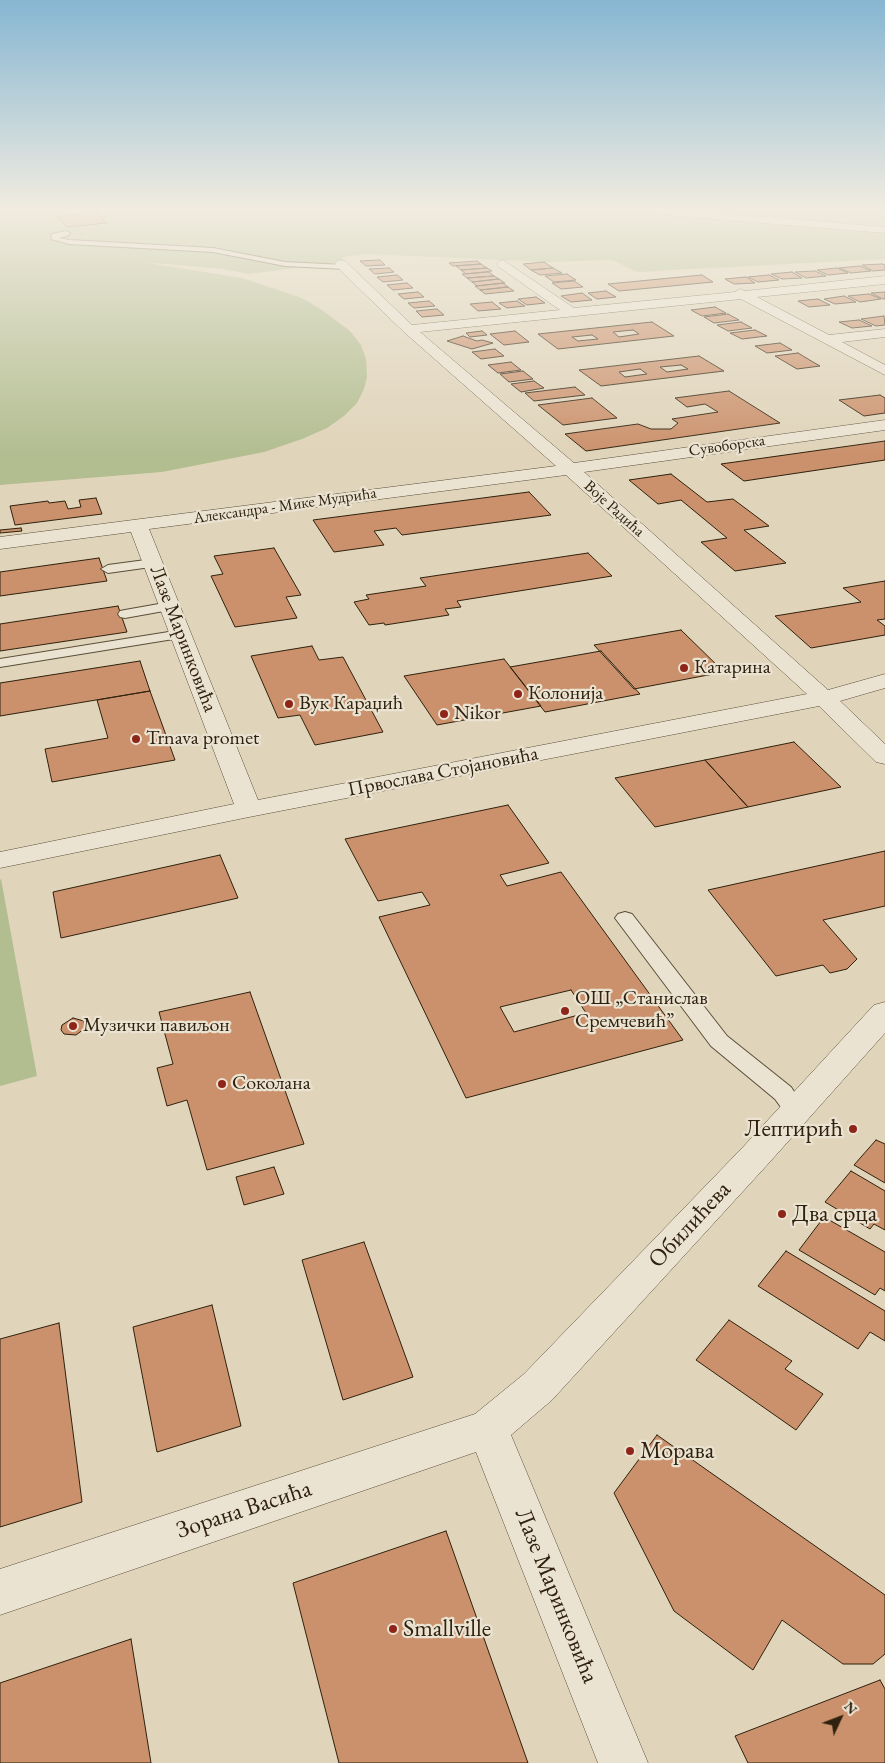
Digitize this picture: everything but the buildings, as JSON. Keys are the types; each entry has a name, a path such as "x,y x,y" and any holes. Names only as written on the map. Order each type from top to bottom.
{"street":[{"name":"Воје Радића","path":"370,290 824,698 885,756"},
{"path":"540,290 570,311"},
{"path":"410,328 770,290"},
{"path":"740,293 885,371"},
{"path":"826,340 885,333"},
{"name":"Сувоборска","path":"570,469 885,425"},
{"name":"Александра - Мике Мудрића","path":"0,543 570,469"},
{"name":"Лазе Маринковића","path":"138,526 249,809"},
{"name":"Првослава Стојановића","path":"0,860 249,809 824,698 885,681"},
{"name":"Обилићева","path":"488,1429 538,1387 885,1013"},
{"name":"Лазе Маринковића","path":"488,1429 624,1763"},
{"name":"Зорана Васића","path":"0,1592 488,1429"}],"lane":[{"path":"108,569 153,563"},
{"path":"125,614 170,606"},
{"path":"0,663 181,634"},
{"path":"625,918 719,1041 784,1094 796,1111"}],"green space":[{"path":"0,290 279,290 302,298 322,310 350,331 361,345 366,359 367,377 364,389 357,403 344,416 327,428 302,439 264,452 162,472 0,485"},
{"path":"0,880 37,1076 0,1086"}],"place":[{"name":"Катарина","path":"684,668"},
{"name":"Колонија","path":"518,694"},
{"name":"Вук Караџић","path":"289,704"},
{"name":"Nikor","path":"444,714"},
{"name":"Trnava promet","path":"136,739"},
{"name":"ОШ „Станислав Сремчевић”","path":"565,1011"},
{"name":"Музички павиљон","path":"73,1026"},
{"name":"Соколана","path":"222,1084"},
{"name":"Лептирић","path":"853,1129"},
{"name":"Два срца","path":"782,1214"},
{"name":"Морава","path":"630,1451"},
{"name":"Smallville","path":"393,1629"}]}
